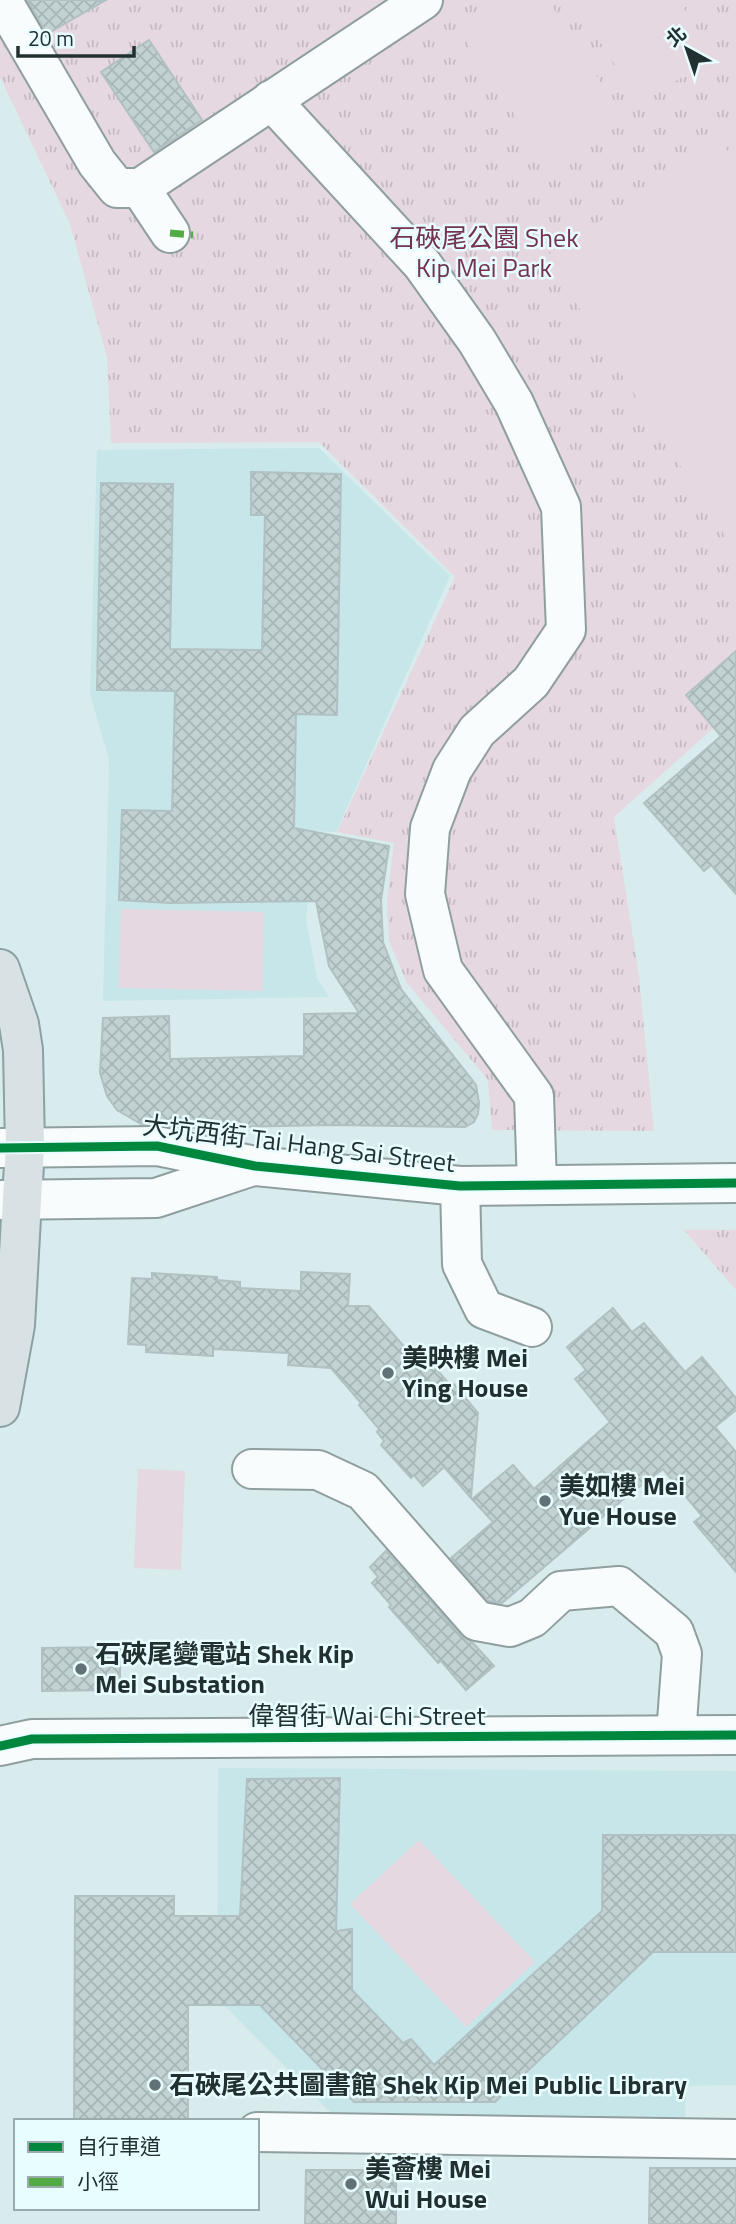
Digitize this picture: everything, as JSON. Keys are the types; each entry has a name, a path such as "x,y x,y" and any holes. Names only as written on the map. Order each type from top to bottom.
{"main road":[{"path":"0,969 19,1024 23,1050 12,1147 15,1325 0,1406"}],"street":[{"path":"2,0 97,163 117,188 140,188 423,0"},
{"path":"271,100 422,264 462,319 513,404 561,507 566,630 531,682 477,731 452,770 430,828 425,894 443,970 534,1096 537,1184"},
{"path":"140,188 170,233"},
{"name":"大坑西街 Tai Hang Sai Street","path":"12,1147 157,1146 255,1166 460,1186 736,1183"},
{"name":"大坑西街 Tai Hang Sai Street","path":"11,1200 156,1198 255,1166"},
{"path":"460,1186 461,1264 484,1309 532,1327"},
{"path":"252,1469 318,1470 363,1491 477,1621 510,1627 532,1618 561,1591 619,1586 674,1632 681,1654 677,1735"},
{"name":"偉智街 Wai Chi Street","path":"0,1746 32,1739 736,1735"},
{"path":"259,2132 736,2140"}],"shaded area":[{"path":"319,448 450,576 336,832 316,831 306,919 317,978 329,997 103,1001 109,760 90,694 97,450"},
{"path":"218,1768 736,1771 736,2085 686,2086 685,2117 334,2116 217,1998"}],"green space":[{"name":"石硤尾公園 Shek Kip Mei Park","path":"0,0 736,0 736,708 614,817 639,976 654,1131 492,1130 488,1080 407,983 389,941 387,901 394,843 337,832 455,577 319,442 111,443 107,357 70,224 0,77"},
{"path":"511,0 548,0 623,117 547,165 461,32"},
{"path":"573,0 678,0 715,56 640,104"},
{"path":"722,142 736,165 736,553 546,256"},
{"path":"121,909 264,912 262,991 119,988"},
{"path":"684,1230 736,1230 736,1290"},
{"path":"138,1469 185,1471 181,1570 134,1568"},
{"path":"419,1840 535,1962 466,2027 350,1904"}],"building":[{"path":"27,0 106,0 47,34"},
{"path":"149,40 202,120 154,152 101,72"},
{"path":"251,472 341,474 337,715 296,714 294,828 389,846 381,900 383,942 401,989 476,1085 478,1114 474,1122 465,1127 335,1125 180,1128 141,1124 117,1110 107,1096 100,1073 103,1018 169,1016 170,1059 304,1056 304,1014 359,1013 329,966 316,901 170,903 119,900 122,810 172,811 175,691 97,690 101,483 173,484 170,649 262,650 265,515 251,515"},
{"path":"736,651 736,894 711,865 704,871 644,803 721,736 686,695"},
{"name":"美映樓 Mei Ying House","path":"301,1272 350,1274 348,1306 369,1306 413,1357 421,1351 478,1413 471,1498 444,1467 423,1486 414,1475 411,1478 381,1445 384,1441 377,1432 379,1429 331,1368 288,1365 289,1353 213,1349 213,1356 146,1352 146,1345 128,1344 132,1278 152,1279 152,1273 217,1277 217,1280 240,1282 240,1288 301,1291"},
{"name":"美如樓 Mei Yue House","path":"613,1308 632,1332 644,1323 685,1372 702,1357 736,1398 736,1410 715,1427 736,1452 736,1572 694,1522 702,1516 663,1469 626,1497 502,1603 488,1601 451,1558 493,1522 472,1499 513,1465 534,1489 610,1422 575,1379 586,1370 567,1347"},
{"path":"386,1551 461,1635 473,1643 494,1666 466,1690 441,1661 438,1663 389,1607 391,1605 372,1583 378,1577 370,1567"},
{"name":"石硤尾變電站 Shek Kip Mei Substation","path":"120,1647 120,1690 42,1691 42,1648"},
{"path":"340,1778 336,1931 352,1929 352,1990 403,2043 411,2039 434,2065 602,1911 603,1835 736,1835 736,1952 653,1952 495,2102 354,2102 260,2005 188,2005 188,2119 74,2119 75,1896 174,1896 174,1916 240,1916 247,1779"},
{"path":"650,2168 736,2168 736,2224 649,2224"},
{"name":"美薈樓 Mei Wui House","path":"306,2170 396,2170 396,2224 305,2224"}],"marked path":[{"path":"170,233 193,235"}],"cycle path":[{"path":"0,1148 157,1146 255,1166 460,1186 736,1183"},
{"path":"0,1746 32,1739 736,1735"}],"place":[{"name":"美映樓 Mei Ying House","path":"388,1373"},
{"name":"美如樓 Mei Yue House","path":"545,1501"},
{"name":"石硤尾變電站 Shek Kip Mei Substation","path":"81,1669"},
{"name":"石硤尾公共圖書館 Shek Kip Mei Public Library","path":"155,2085"},
{"name":"美薈樓 Mei Wui House","path":"351,2184"}]}
